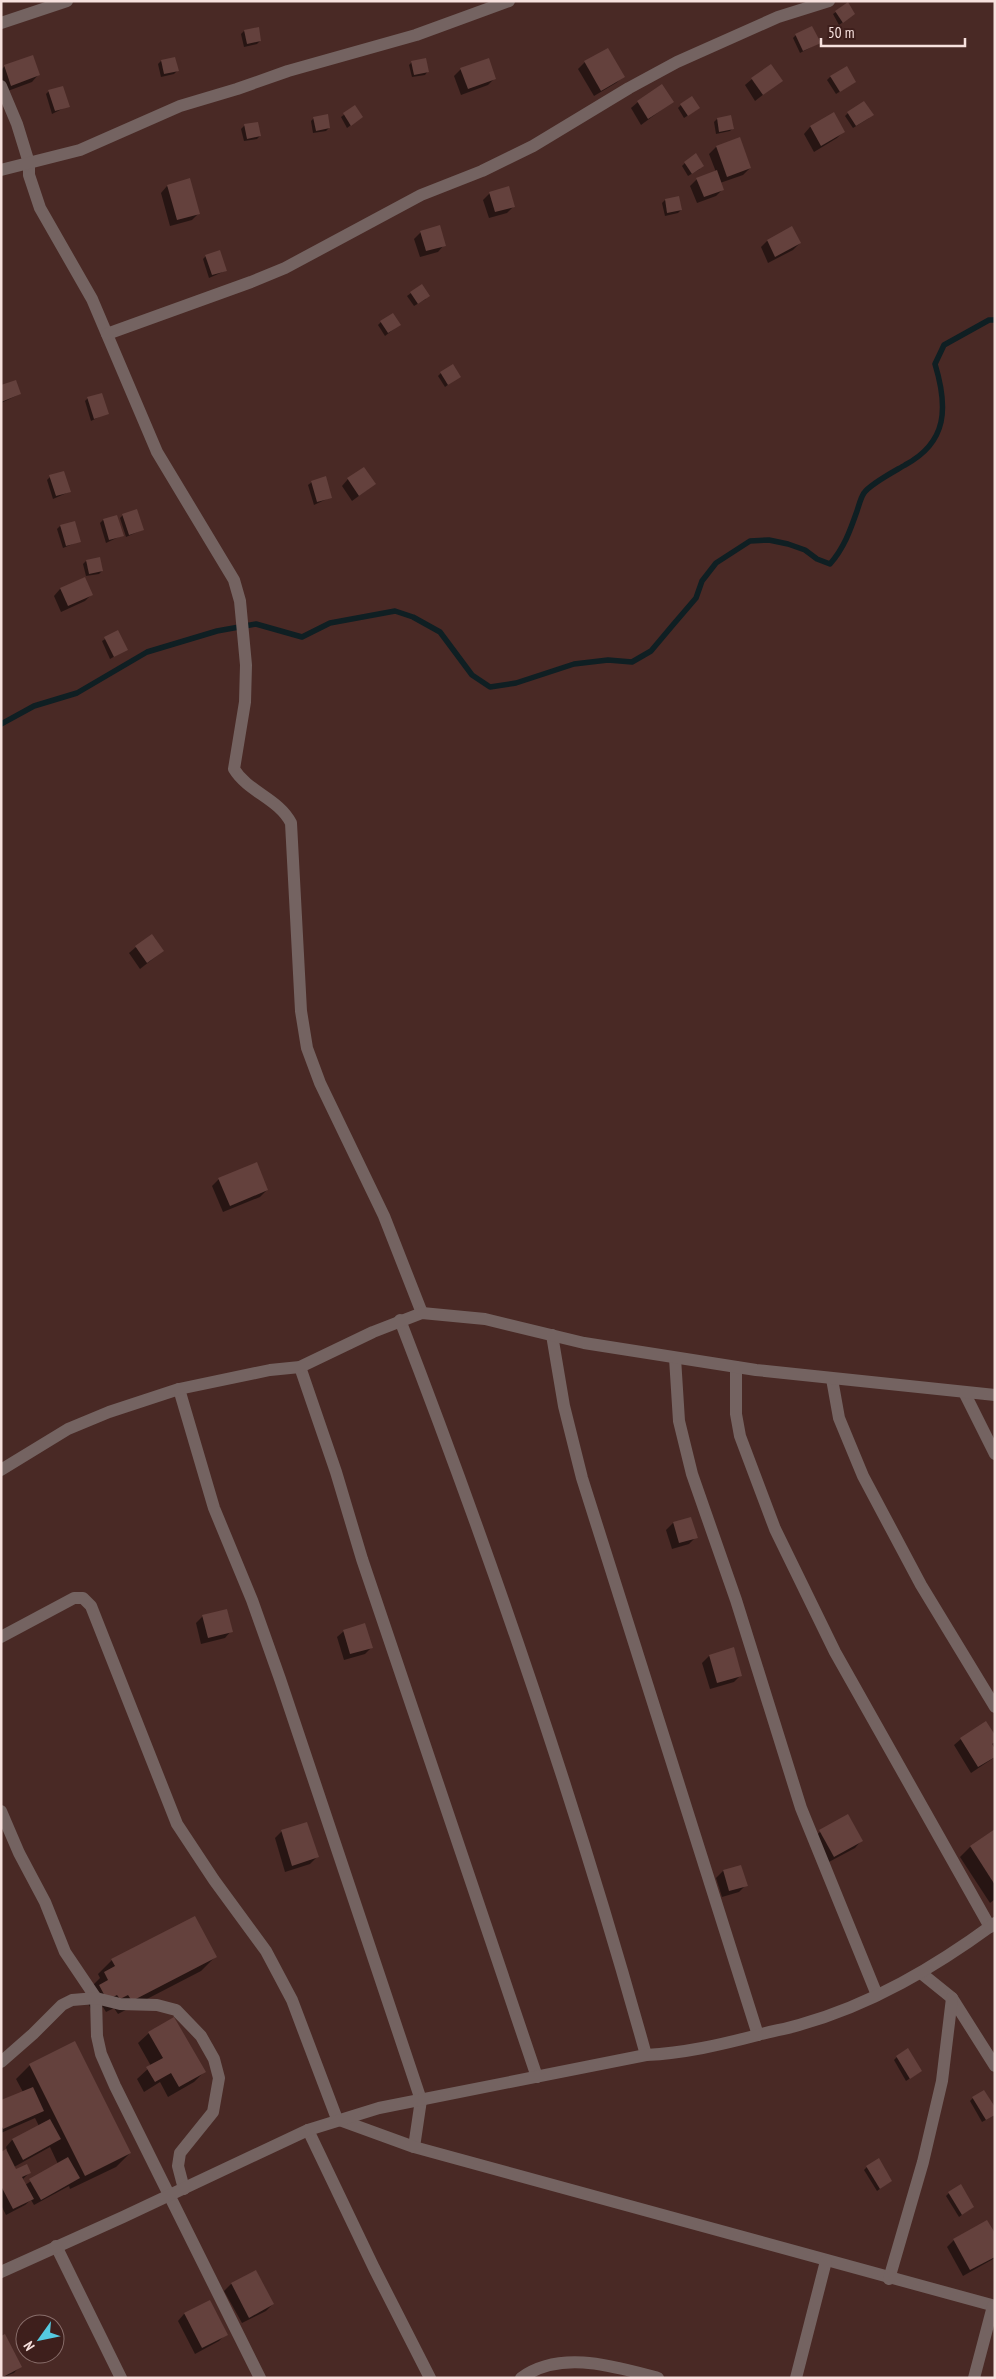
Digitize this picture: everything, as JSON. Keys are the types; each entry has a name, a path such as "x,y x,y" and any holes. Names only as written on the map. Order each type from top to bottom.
{"street":[{"path":"1,23 67,1"},
{"path":"1,170 80,150 180,106 288,71 416,35 509,1"},
{"path":"107,334 285,268 421,195 482,171 533,146 629,88 677,62 778,17 829,1"},
{"path":"1,86 17,124 29,163 29,175 40,208 92,299 157,452 234,580 240,601 246,665 245,702 234,769 249,786 284,813 291,823 300,1011 307,1048 320,1083 384,1216 422,1313"},
{"path":"1,1470 68,1429 109,1412 179,1389 270,1370 300,1367 400,1320 422,1313 485,1319 584,1343 736,1367 832,1379 995,1395"},
{"path":"400,1320 450,1454 562,1775 598,1887 646,2055"},
{"path":"552,1334 564,1406 582,1478 758,2035"},
{"path":"675,1358 679,1421 692,1474 736,1600 801,1808 877,1995"},
{"path":"300,1367 336,1472 362,1559 538,2077"},
{"path":"1,2272 308,2130 337,2119 379,2108 646,2055 676,2054 725,2045 800,2025 877,1995 921,1973 993,1925 835,1652 775,1529 740,1436 736,1414 736,1367"},
{"path":"832,1379 839,1418 863,1476 922,1586 995,1707"},
{"path":"179,1389 214,1508 252,1600 280,1679 421,2100 414,2147"},
{"path":"964,1392 995,1454"},
{"path":"1,1637 74,1598 84,1598 91,1606 177,1824 214,1880 266,1952 292,2000 337,2119 414,2147 889,2279 994,2306 974,2378"},
{"path":"1,1811 19,1853 44,1902 65,1952 96,1998 97,2036 101,2054 144,2147 170,2195 260,2378"},
{"path":"921,1973 952,1998 995,2066"},
{"path":"1,2062 62,2005 72,2000 96,1998 120,2004 157,2005 176,2010 201,2036 214,2059 219,2078 213,2112 180,2153 178,2166 184,2189"},
{"path":"889,2279 923,2162 942,2081 952,1998"},
{"path":"308,2130 374,2268 430,2378"},
{"path":"56,2246 121,2378"},
{"path":"796,2378 826,2261"},
{"path":"521,2378 528,2373 564,2362 598,2362 658,2378"}],"building":[{"path":"848,2 855,14 843,23 835,11"},
{"path":"812,26 821,43 803,51 795,34"},
{"path":"259,27 261,41 247,44 244,30"},
{"path":"608,48 625,77 601,91 584,61"},
{"path":"33,55 40,75 11,86 4,65"},
{"path":"175,57 179,71 164,74 161,60"},
{"path":"426,58 429,72 414,75 411,61"},
{"path":"489,58 496,79 468,89 460,68"},
{"path":"771,64 783,81 763,95 751,78"},
{"path":"847,66 856,82 840,92 830,76"},
{"path":"662,84 674,102 648,119 637,101"},
{"path":"63,86 70,107 55,111 48,90"},
{"path":"692,96 700,108 688,116 680,104"},
{"path":"864,101 874,115 856,126 847,112"},
{"path":"355,105 363,117 351,126 343,113"},
{"path":"834,112 845,132 821,146 810,126"},
{"path":"328,114 330,128 316,131 313,117"},
{"path":"731,115 734,129 719,132 717,118"},
{"path":"258,122 261,136 247,139 244,124"},
{"path":"740,137 751,168 727,177 716,146"},
{"path":"696,153 704,166 692,174 684,162"},
{"path":"717,170 724,190 704,197 696,178"},
{"path":"190,178 200,214 177,220 167,185"},
{"path":"509,186 515,207 495,212 489,192"},
{"path":"679,196 682,210 667,213 665,199"},
{"path":"440,225 446,246 426,251 420,231"},
{"path":"792,226 801,243 775,257 767,240"},
{"path":"220,250 227,271 212,275 205,255"},
{"path":"422,284 430,296 418,304 410,292"},
{"path":"393,313 401,325 388,333 380,321"},
{"path":"453,364 461,377 448,385 440,372"},
{"path":"16,380 21,394 1,402 1,385"},
{"path":"102,393 109,414 94,419 87,397"},
{"path":"364,467 376,484 359,496 347,478"},
{"path":"64,471 71,492 56,496 49,475"},
{"path":"326,476 332,498 317,502 311,481"},
{"path":"137,509 144,530 129,535 122,514"},
{"path":"117,515 124,536 109,540 103,519"},
{"path":"75,521 81,542 66,546 60,525"},
{"path":"100,557 103,571 89,574 86,560"},
{"path":"85,577 93,595 68,606 60,588"},
{"path":"118,630 128,650 114,657 104,637"},
{"path":"152,934 164,951 147,963 135,946"},
{"path":"257,1162 268,1190 230,1206 218,1178"},
{"path":"691,1517 698,1538 679,1543 673,1522"},
{"path":"227,1609 233,1632 208,1638 202,1615"},
{"path":"365,1623 373,1648 350,1654 343,1630"},
{"path":"734,1647 742,1676 717,1683 709,1655"},
{"path":"986,1721 995,1735 995,1742 992,1744 995,1749 995,1757 978,1767 960,1738"},
{"path":"848,1814 863,1841 834,1857 819,1830"},
{"path":"307,1822 319,1857 292,1866 281,1830"},
{"path":"995,1829 995,1885 970,1846"},
{"path":"741,1865 748,1886 729,1891 723,1870"},
{"path":"195,1916 217,1957 132,2001 128,1995 120,1999 117,1995 107,2000 99,1985 108,1980 104,1972 115,1966 111,1959"},
{"path":"174,2017 206,2072 179,2087 171,2073 155,2082 146,2067 163,2058 148,2032"},
{"path":"75,2041 131,2153 85,2176 29,2064"},
{"path":"908,2048 922,2071 910,2079 896,2056"},
{"path":"33,2087 44,2111 3,2129 1,2125 1,2100"},
{"path":"984,2090 995,2107 995,2115 986,2120 972,2097"},
{"path":"50,2119 61,2139 23,2160 12,2139"},
{"path":"6,2149 16,2169 27,2164 31,2173 22,2177 34,2199 13,2209 1,2186 1,2152"},
{"path":"68,2157 80,2178 41,2200 29,2179"},
{"path":"879,2158 892,2181 880,2189 866,2166"},
{"path":"961,2184 974,2207 962,2215 948,2192"},
{"path":"987,2220 995,2233 995,2257 970,2270 953,2239"},
{"path":"256,2270 274,2304 249,2318 231,2283"},
{"path":"210,2300 228,2335 202,2348 184,2313"},
{"path":"5,2334 15,2353 15,2364 20,2364 22,2367 1,2378 1,2336"}],"waterway":[{"path":"1,724 34,706 77,693 147,652 217,631 256,624 302,637 330,623 395,611 413,617 440,632 472,675 490,687 516,683 574,664 608,660 632,662 651,651 696,598 702,581 716,563 750,541 769,540 788,544 805,550 817,559 830,564 846,539 861,499 867,489 919,456 930,446 937,434 943,409 935,364 944,345 989,320 995,320"}]}
